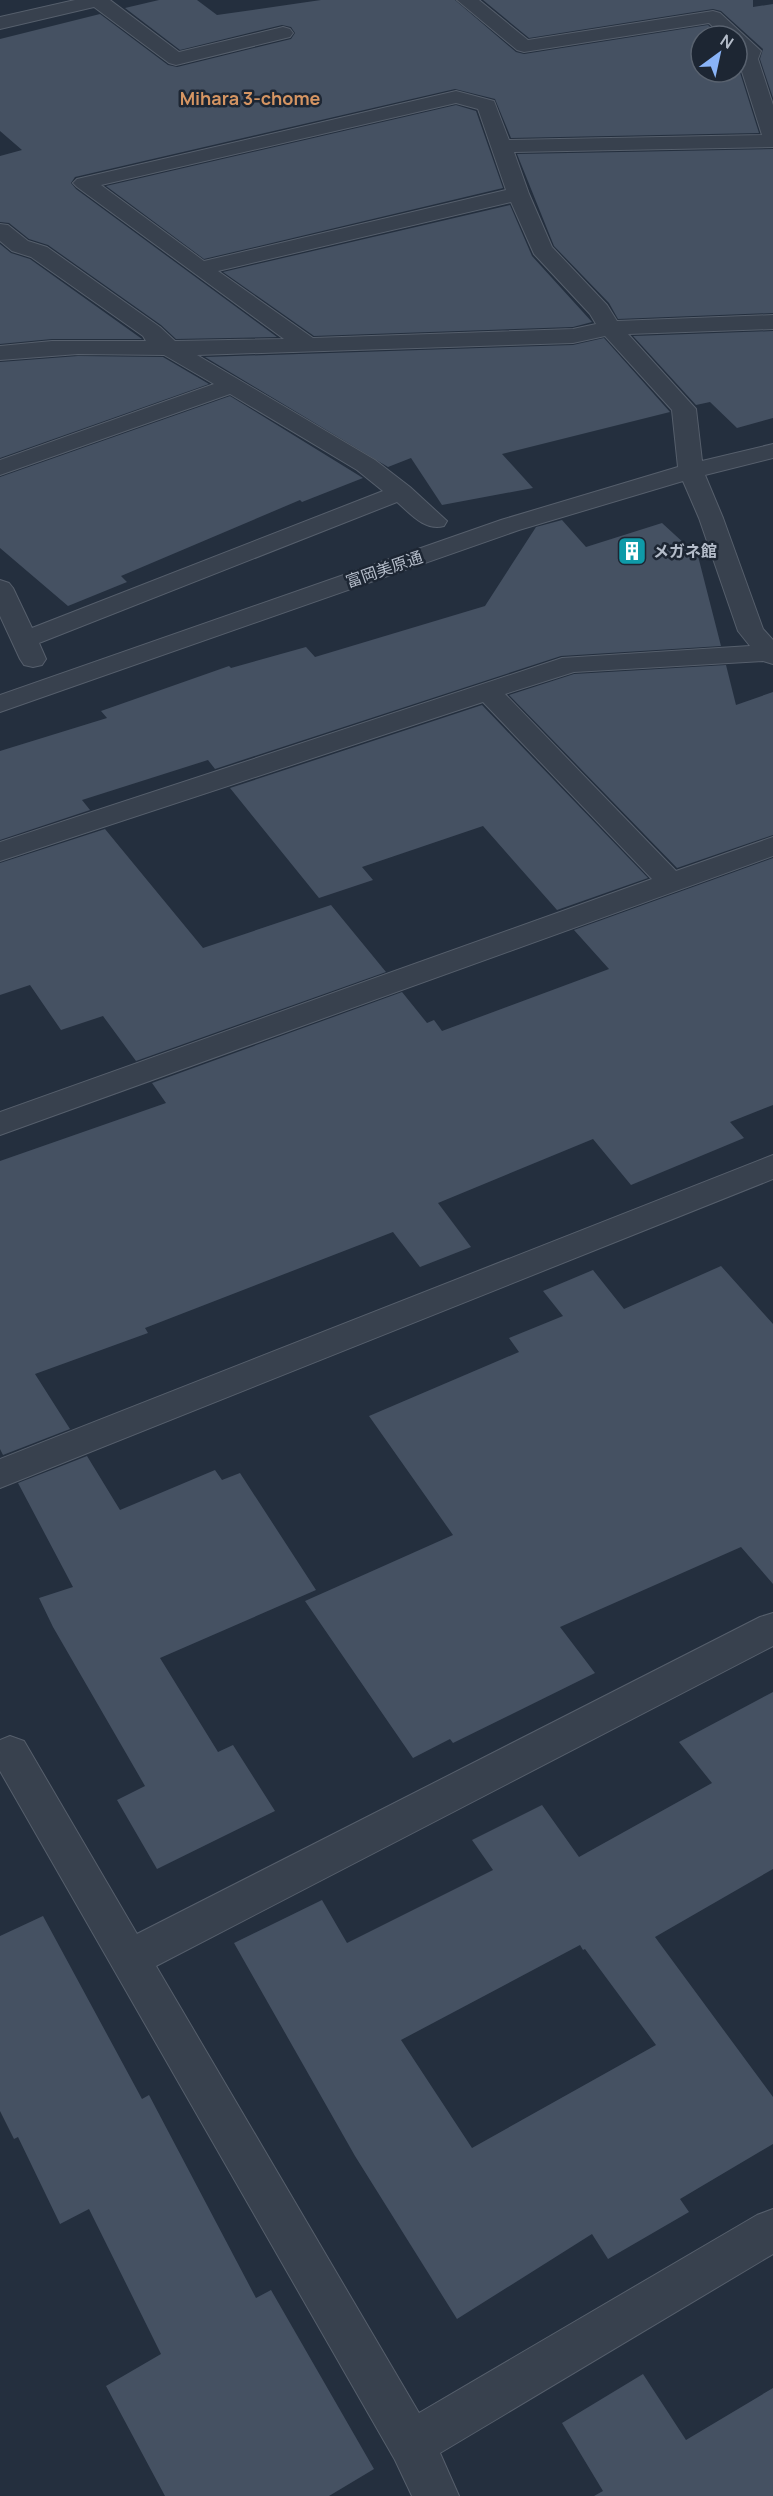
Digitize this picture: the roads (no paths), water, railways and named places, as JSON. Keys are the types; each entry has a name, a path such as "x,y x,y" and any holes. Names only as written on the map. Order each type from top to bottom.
{"street":[{"path":"0,23 69,3 99,0 177,59 283,33"},
{"path":"467,0 524,46 713,17 721,24"},
{"path":"503,146 773,139 749,62"},
{"path":"309,346 84,183 456,97 487,105 518,194 542,249 599,310 610,328 684,409 691,471 711,518 751,631 771,655"},
{"path":"200,269 518,194"},
{"path":"0,230 10,249 39,252 152,332 169,348 366,465 435,521"},
{"path":"0,354 27,349 89,346 169,348 309,346 573,336 610,328 773,322"},
{"path":"0,468 231,386"},
{"name":"富岡美原通","path":"0,704 510,525 691,471 773,452"},
{"path":"0,588 29,650 401,492"},
{"path":"0,852 572,664 771,655"},
{"path":"488,692 671,882"},
{"path":"0,1124 773,846"},
{"path":"0,1474 773,1166"},
{"path":"129,1959 773,1628"},
{"path":"10,1753 411,2444 435,2496"},
{"path":"411,2444 773,2230"}],"place":[{"name":"メガネ館","path":"632,551"}],"district":[{"name":"Mihara 3-chome","path":"250,98"}]}
